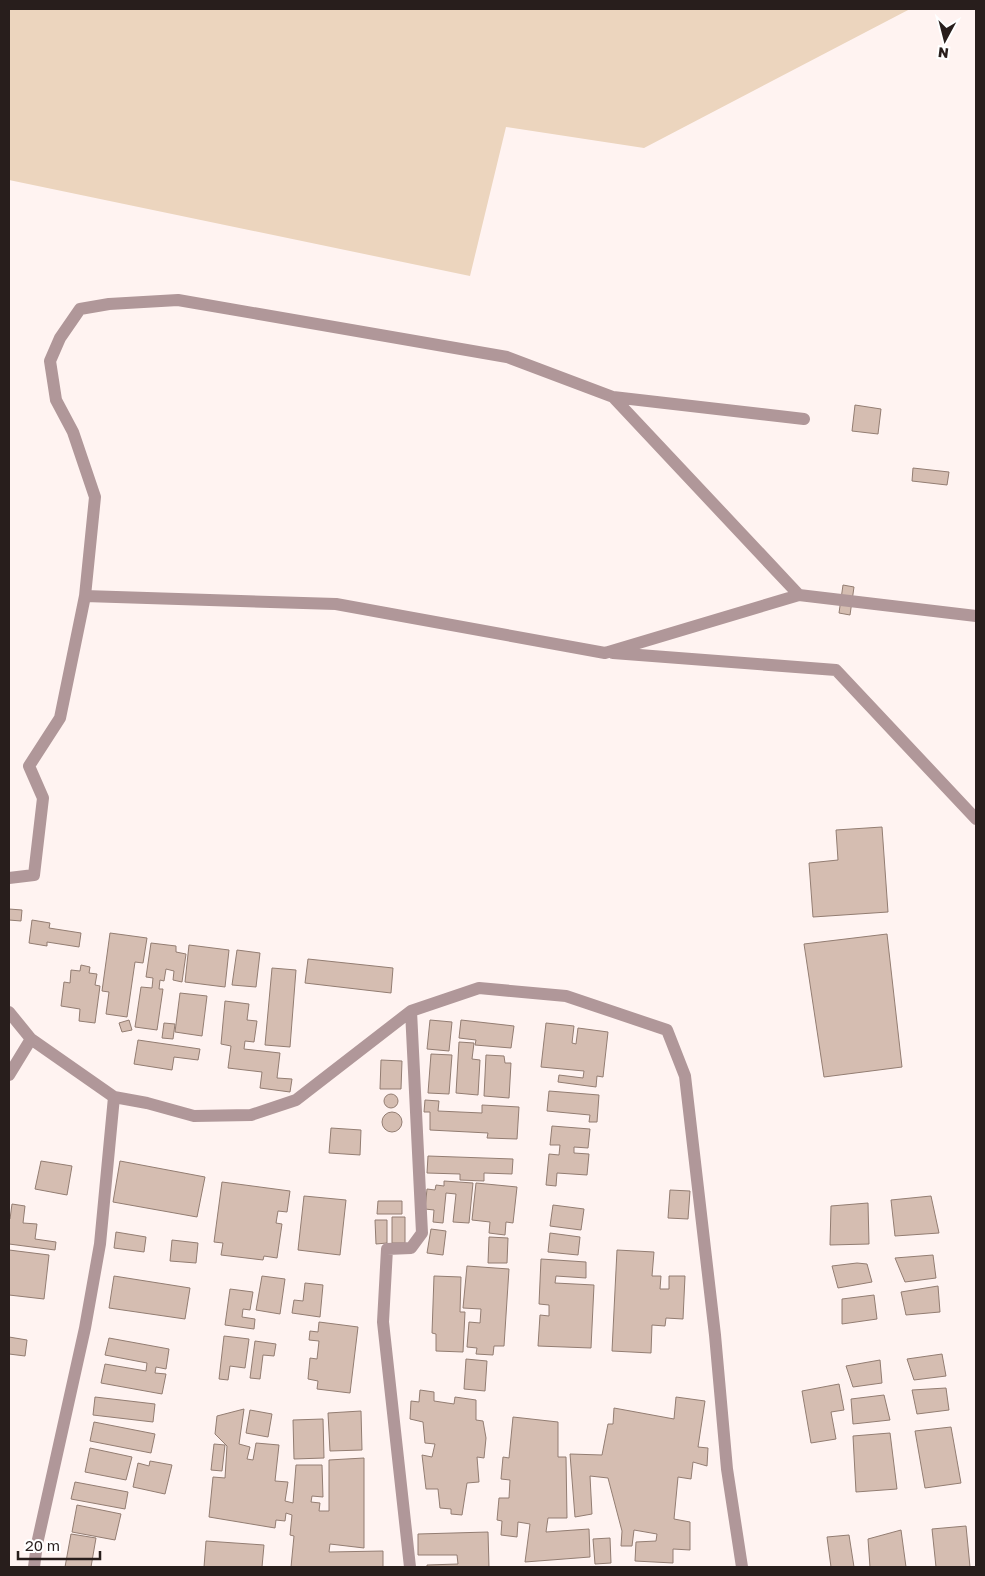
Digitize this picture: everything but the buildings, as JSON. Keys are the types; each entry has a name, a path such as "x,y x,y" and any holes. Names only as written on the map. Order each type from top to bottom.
{"lane":[{"path":"9,878 34,875 43,798 29,766 60,718 86,596 95,497 73,432 56,400 50,361 60,338 80,309 109,304 178,300 507,357 613,397 804,419"},
{"path":"613,397 799,595"},
{"path":"605,653 799,595 976,616"},
{"path":"86,596 336,604 605,653 836,670 976,819"},
{"path":"9,1012 31,1040 114,1096 194,1116 251,1115 296,1100 411,1011 478,988 566,996 667,1030 685,1076 714,1326 727,1469 742,1567"},
{"path":"410,1567 383,1322 387,1249 411,1248 422,1233 411,1011"},
{"path":"9,1074 31,1040"},
{"path":"34,1567 37,1544 85,1328 100,1244 114,1096"}],"shaded area":[{"path":"9,9 910,9 644,148 506,127 470,276 9,180"}]}
